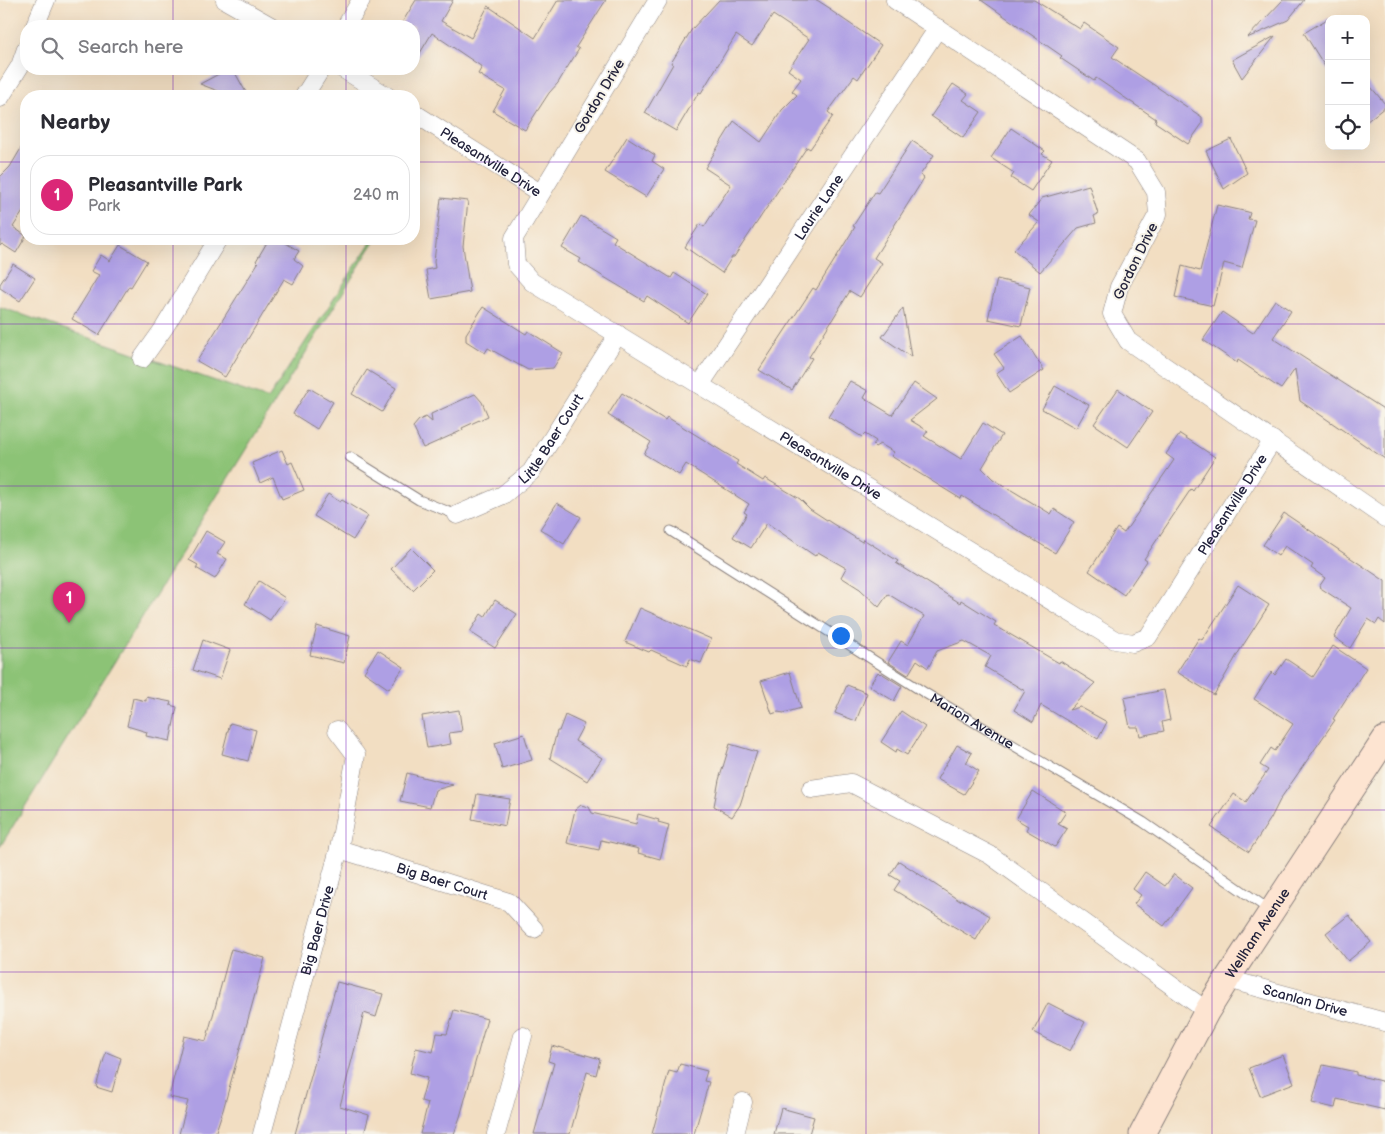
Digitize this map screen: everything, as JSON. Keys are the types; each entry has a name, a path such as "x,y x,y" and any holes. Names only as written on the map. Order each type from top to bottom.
{"street":[{"path":"38,20 46,0"},
{"path":"225,0 260,20"},
{"path":"349,20 361,0"},
{"name":"Gordon Drive","path":"540,193 658,0"},
{"name":"Gordon Drive","path":"895,0 1137,161 1156,192 1158,214 1120,287 1112,314 1128,341 1385,518"},
{"name":"Laurie Lane","path":"700,386 938,28"},
{"path":"0,98 20,66"},
{"path":"308,90 316,75"},
{"path":"353,75 377,90"},
{"name":"Pleasantville Drive","path":"420,117 540,193 514,238 516,264 532,282 1115,640 1132,643 1148,637 1273,440"},
{"path":"142,359 164,328 214,245"},
{"name":"Little Baer Court","path":"457,515 504,495 531,472 618,334"},
{"name":"Big Baer Drive","path":"262,1134 339,848 356,755 337,730"},
{"name":"Wellham Avenue","path":"1142,1134 1207,1011 1385,739"},
{"path":"811,789 851,783 990,855 1207,1011"},
{"name":"Big Baer Court","path":"339,848 509,902 534,929"},
{"name":"Scanlan Drive","path":"1227,979 1385,1022"},
{"path":"496,1134 523,1036"},
{"path":"735,1134 743,1102"}],"lane":[{"path":"350,457 419,500 457,515"},
{"name":"Marion Avenue","path":"672,531 925,693 1143,822 1272,911"}],"green space":[{"path":"369,245 372,245 0,847 0,307 268,399"}],"building":[{"path":"416,0 453,0 441,21 471,38 488,6 535,38 558,0 606,0 576,47 579,49 558,83 549,93 525,130 493,111 505,90 478,74 482,67 432,33 420,53 420,20 404,20"},
{"path":"719,0 817,0 881,45 858,79 854,76 828,112 833,116 810,149 807,147 722,273 685,247 700,224 704,227 731,185 705,168 734,121 761,142 782,110 797,95 792,91 801,79 788,70 809,39 773,15 752,46 736,35 676,131 645,113 673,64 671,63 692,29"},
{"path":"981,0 1034,0 1080,29 1084,23 1119,47 1112,57 1202,117 1202,124 1188,144 1155,122 1156,119 1096,78 1094,81 1060,58 1062,56"},
{"path":"1283,0 1304,0 1288,20 1247,38"},
{"path":"1325,20 1325,67 1304,33"},
{"path":"1275,36 1242,78 1232,60"},
{"path":"217,75 236,75 245,90 215,90 200,84"},
{"path":"953,84 968,94 963,100 981,112 963,138 931,116"},
{"path":"1370,86 1385,104 1385,107 1370,119"},
{"path":"1011,128 1045,151 1042,154 1052,160 1031,191 1011,178 1014,173 991,158"},
{"path":"627,137 655,155 652,161 664,169 646,197 605,172"},
{"path":"1231,139 1247,173 1224,189 1206,151"},
{"path":"912,141 934,155 920,175 924,178 874,258 882,263 860,297 850,291 809,357 812,358 792,390 759,370 813,288 816,290 855,227 853,226 875,192 878,193"},
{"path":"20,150 20,216 13,227 20,232 21,245 16,253 2,244 0,246 0,177 10,167"},
{"path":"1089,185 1098,214 1094,216 1096,223 1078,228 1040,272 1014,250 1039,222 1029,215 1042,198"},
{"path":"441,198 468,201 463,246 470,292 431,299 426,270 435,268 434,262"},
{"path":"1217,205 1248,212 1250,213 1248,219 1255,220 1242,268 1224,263 1213,306 1175,297 1182,266 1200,271"},
{"path":"581,216 616,237 613,242 671,278 674,273 707,294 688,323 647,296 644,301 579,262 581,259 562,248"},
{"path":"120,245 147,261 99,335 72,319 99,275 91,271 101,255 110,261"},
{"path":"265,245 289,245 299,251 294,259 303,266 293,284 284,279 225,377 197,361 258,263 256,261"},
{"path":"13,264 35,278 20,301 0,288 0,284"},
{"path":"997,279 1030,287 1021,326 988,319"},
{"path":"1275,300 1291,311 1273,338 1385,410 1385,459 1300,401 1295,369 1281,389 1238,360 1237,363 1203,340 1222,312 1253,333"},
{"path":"483,307 526,334 528,331 563,353 553,368 528,370 488,348 485,353 466,341 466,334"},
{"path":"903,308 911,357 882,337"},
{"path":"1022,336 1044,370 1009,393 996,373 1004,368 994,354"},
{"path":"367,370 396,388 382,412 352,394"},
{"path":"850,381 868,391 864,398 892,415 914,383 937,399 910,420 928,431 924,436 961,459 983,423 1002,435 982,468 993,479 1051,514 1054,509 1074,522 1055,553 962,496 961,499 891,456 894,452 880,444 875,447 873,445 876,441 865,434 862,437 828,416"},
{"path":"1055,386 1089,405 1076,428 1042,409"},
{"path":"309,388 333,402 317,429 293,414"},
{"path":"1118,389 1152,412 1128,447 1094,424"},
{"path":"622,393 665,420 667,417 738,461 736,464 763,481 765,478 800,499 810,509 833,524 862,542 863,539 898,561 896,563 960,603 961,600 996,622 994,625 1059,663 1060,661 1095,683 1069,710 1080,707 1107,722 1098,739 1041,705 1033,722 1014,710 1025,691 985,667 991,656 964,641 937,651 928,668 917,660 908,675 888,662 901,641 908,645 924,616 888,594 879,607 860,589 841,577 846,568 818,552 815,556 767,523 751,548 733,537 747,514 744,512 749,504 686,464 679,475 644,454 651,442 608,415"},
{"path":"475,394 482,402 488,416 462,428 463,430 423,448 413,427 419,420 426,417 432,422 431,414"},
{"path":"1180,434 1215,457 1144,559 1147,561 1124,595 1089,571 1117,528 1124,533 1174,460 1166,454"},
{"path":"282,450 288,464 292,462 304,490 282,499 273,477 260,483 252,463"},
{"path":"328,494 368,516 353,540 314,516"},
{"path":"557,503 581,517 564,544 540,529"},
{"path":"1284,513 1385,581 1385,624 1379,619 1376,624 1368,619 1350,648 1334,637 1351,608 1319,587 1325,578 1311,568 1313,565 1285,546 1278,556 1263,545"},
{"path":"206,531 225,542 217,554 227,559 215,579 196,568 198,565 189,560"},
{"path":"411,548 433,570 413,590 391,569"},
{"path":"259,581 285,598 270,620 245,604"},
{"path":"1238,585 1269,605 1214,695 1177,672 1199,638 1202,640"},
{"path":"495,600 517,614 495,648 470,632 481,614 485,617"},
{"path":"640,608 711,639 701,663 690,659 687,666 651,650 649,652 625,642"},
{"path":"317,626 350,636 344,663 310,655"},
{"path":"203,640 230,650 220,679 193,670"},
{"path":"1333,646 1366,668 1333,719 1335,720 1281,798 1271,818 1249,852 1211,827 1234,794 1246,802 1268,770 1260,765 1271,748 1275,751 1293,724 1254,699 1272,672 1275,675 1286,659 1313,677"},
{"path":"378,650 404,667 389,689 364,672"},
{"path":"790,672 801,708 772,714 761,681"},
{"path":"878,672 902,686 894,701 869,686"},
{"path":"847,685 867,693 856,721 835,713"},
{"path":"1164,690 1170,720 1162,722 1164,731 1140,736 1138,727 1130,727 1124,698"},
{"path":"146,697 171,702 170,705 177,707 170,741 146,736 147,732 127,726 133,698 146,701"},
{"path":"459,710 462,731 449,733 451,744 427,748 422,716"},
{"path":"901,711 925,727 907,755 897,749 896,752 881,742"},
{"path":"565,715 584,724 575,741 602,758 587,781 550,758 557,731 559,731"},
{"path":"230,723 256,730 248,761 222,754"},
{"path":"524,734 532,760 502,769 495,743"},
{"path":"730,744 757,752 740,805 732,817 714,806 719,780"},
{"path":"957,745 972,753 966,763 979,771 964,794 937,779"},
{"path":"407,773 453,785 435,790 430,807 400,801"},
{"path":"1033,791 1066,812 1058,824 1067,829 1055,847 1026,830 1028,826 1016,819"},
{"path":"477,794 510,799 505,826 472,819"},
{"path":"581,805 589,807 592,813 636,824 638,814 669,825 660,859 638,853 639,849 601,840 599,850 567,843 575,810"},
{"path":"899,861 960,901 961,899 990,916 976,940 894,890 900,881 890,875"},
{"path":"1145,872 1165,886 1174,874 1192,888 1164,926 1134,904 1141,895 1133,889"},
{"path":"1349,915 1371,942 1348,961 1326,933"},
{"path":"231,949 265,958 223,1110 215,1134 179,1134 188,1101 169,1097 184,1036 206,1041"},
{"path":"337,982 383,994 376,1017 364,1013 340,1106 369,1115 364,1134 295,1134"},
{"path":"1048,1003 1085,1022 1070,1051 1033,1032"},
{"path":"454,1010 487,1019 477,1056 454,1134 420,1134 428,1103 421,1101 427,1078 410,1073 416,1048 433,1052 437,1033 447,1034"},
{"path":"552,1046 600,1059 596,1075 587,1072 570,1134 534,1134 554,1063 548,1061"},
{"path":"106,1052 121,1058 112,1092 96,1087"},
{"path":"1283,1055 1294,1083 1260,1096 1249,1068"},
{"path":"680,1064 707,1071 704,1081 709,1082 694,1134 652,1134 669,1071 677,1073"},
{"path":"1323,1065 1356,1072 1356,1075 1385,1082 1385,1110 1337,1099 1335,1108 1312,1103"},
{"path":"781,1108 814,1117 809,1134 774,1134"}],"place":[{"name":"Pleasantville Park","path":"69,623"}]}
